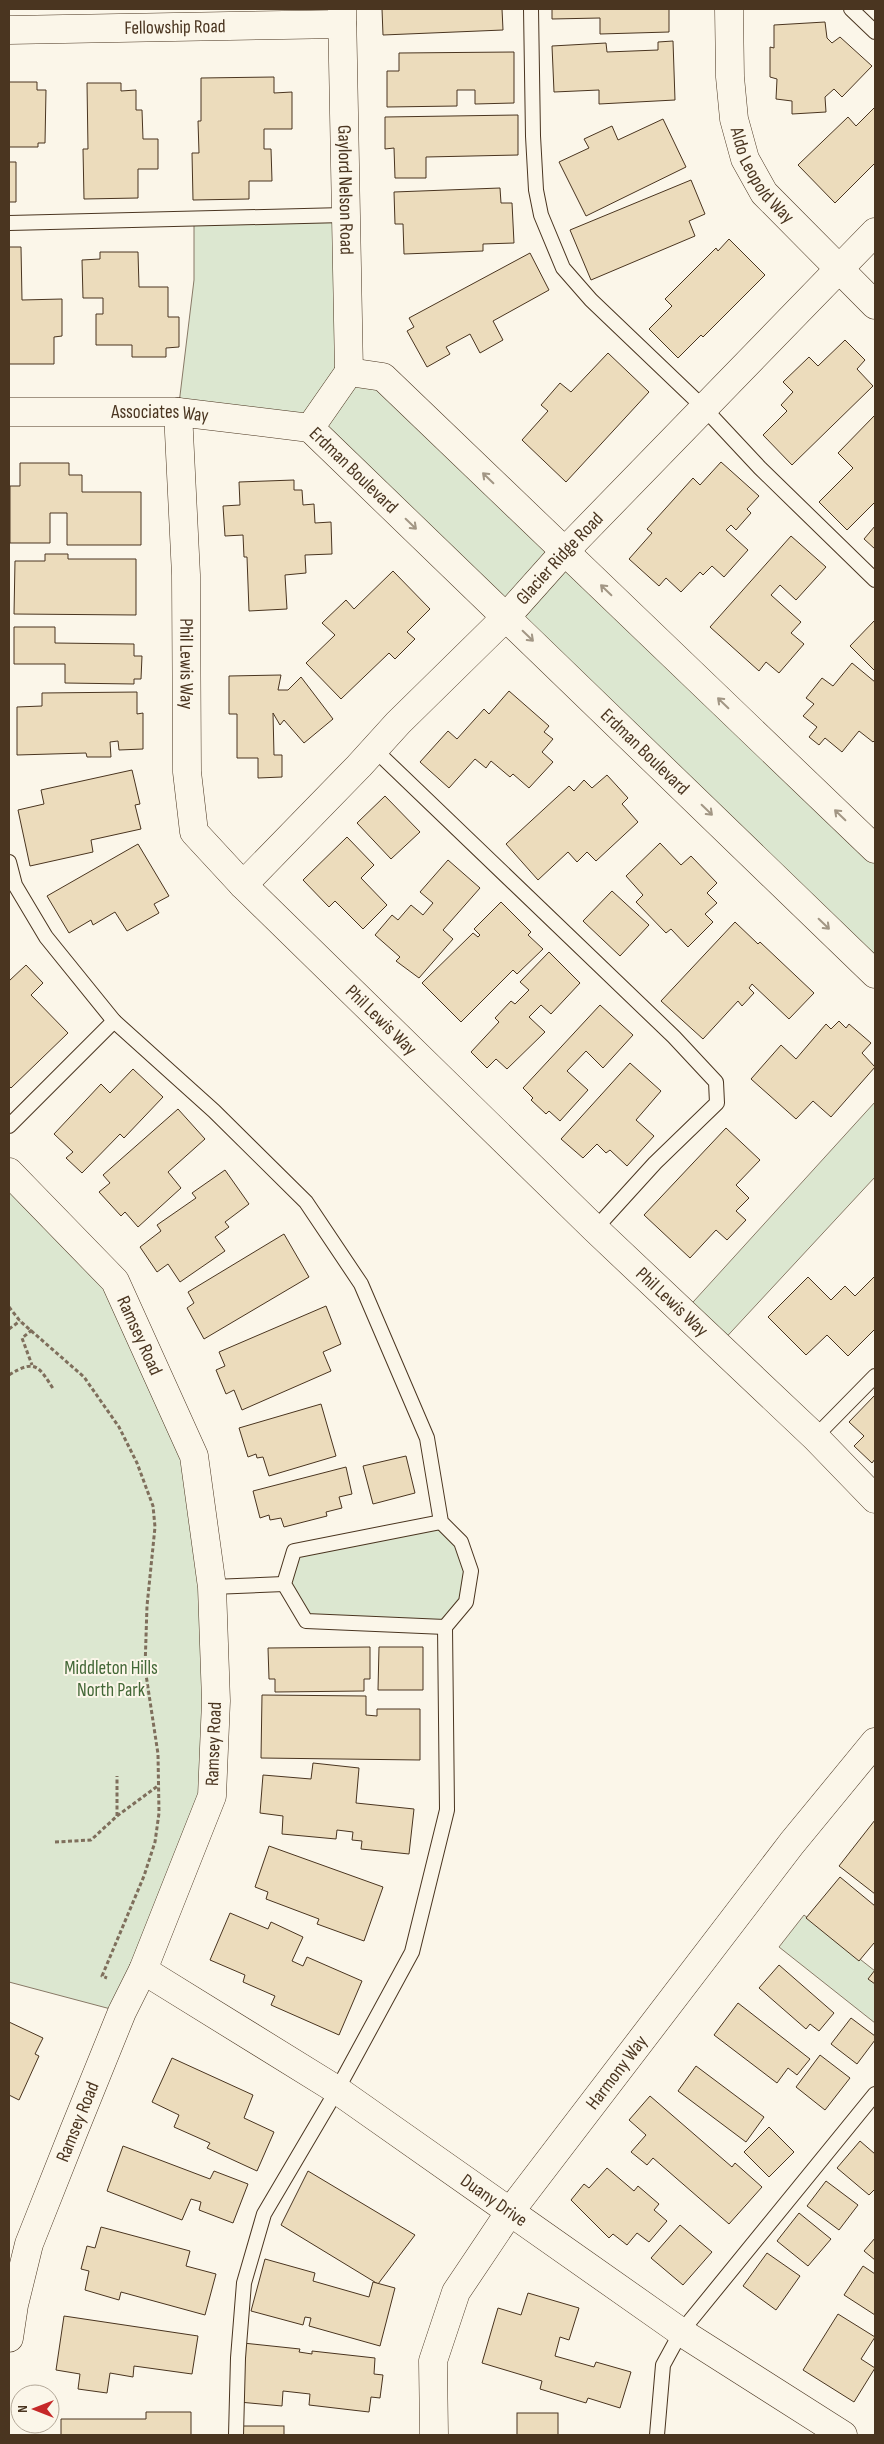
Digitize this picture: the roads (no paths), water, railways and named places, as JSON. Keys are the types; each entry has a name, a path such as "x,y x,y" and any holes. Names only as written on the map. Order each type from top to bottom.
{"street":[{"name":"Aldo Leopold Way","path":"730,9 730,77 734,119 745,159 764,193 875,305"},
{"name":"Fellowship Road","path":"9,30 342,16"},
{"name":"Gaylord Nelson Road","path":"342,16 344,215 349,372"},
{"name":"Glacier Ridge Road","path":"242,885 507,616 565,551 703,407 875,232"},
{"name":"Erdman Boulevard","path":"349,372 310,428 507,616 875,974"},
{"path":"349,372 383,376 875,849"},
{"name":"Associates Way","path":"9,412 178,412 310,428"},
{"name":"Phil Lewis Way","path":"178,412 186,575 187,772 194,832 242,885 595,1228 815,1437 875,1499"},
{"name":"Ramsey Road","path":"9,1172 116,1281 194,1456 212,1587 216,1701 212,1796 143,1970 122,2012 29,2244 14,2305 9,2338"},
{"name":"Harmony Way","path":"434,2435 433,2361 456,2292 509,2213 792,1843 875,1742"},
{"name":"Duany Drive","path":"143,1970 337,2090 509,2213 681,2332 843,2435"}],"lane":[{"path":"531,9 533,136 536,190 541,214 563,268 591,300 703,407 760,468 875,580"},
{"path":"851,9 875,32"},
{"path":"9,223 344,215"},
{"path":"374,749 674,1037 716,1082 717,1103 655,1163 595,1228"},
{"path":"9,862 14,884 46,937 114,1021 214,1111 306,1202 361,1284 427,1438 441,1522 461,1542 470,1571 466,1602 445,1627 448,1810 412,1952 337,2090 264,2214 244,2283 238,2358 236,2435"},
{"path":"9,1126 114,1021"},
{"path":"815,1437 875,1376"},
{"path":"441,1522 294,1551 284,1584 306,1621 445,1627"},
{"path":"212,1587 284,1584"},
{"path":"657,2435 664,2365 681,2332 875,2094"}],"park label":[{"name":"Middleton Hills North Park","path":"111,1679"}]}
